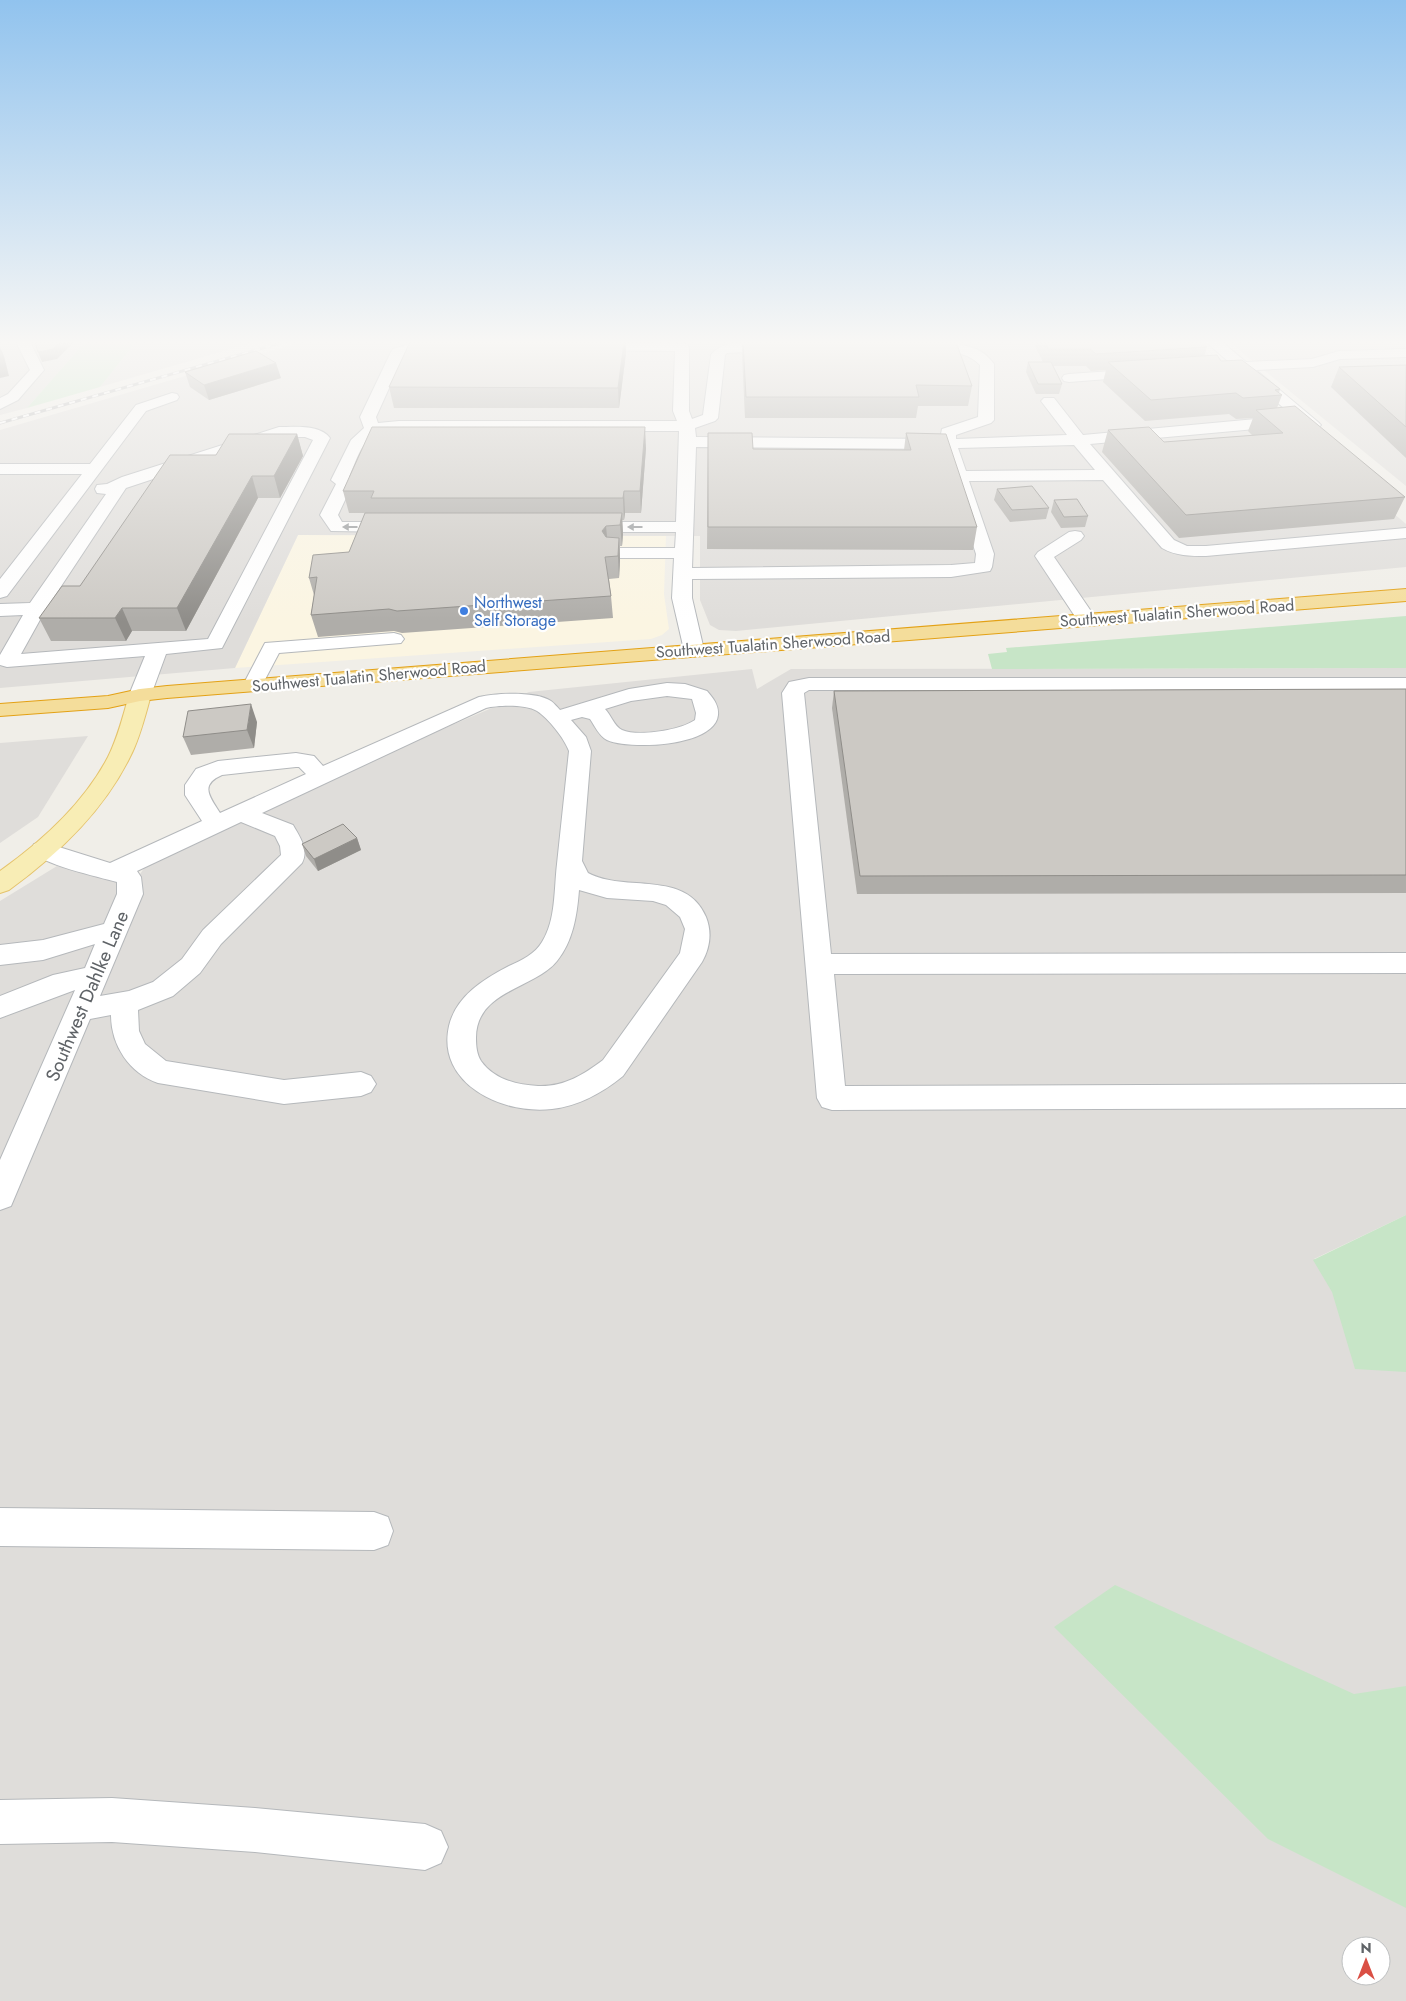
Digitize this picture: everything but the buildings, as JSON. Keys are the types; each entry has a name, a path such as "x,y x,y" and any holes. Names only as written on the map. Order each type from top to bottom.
{"highway":[{"name":"Southwest Tualatin Sherwood Road","path":"0,710 108,702 140,695 253,685 1406,595"},
{"name":"Southwest Tualatin Sherwood Road","path":"0,700 110,691 140,695"}],"main road":[{"path":"0,884 43,850 94,796 115,765 132,727 140,695"}],"street":[{"path":"0,592 120,435"},
{"path":"110,489 128,481 270,435"},
{"path":"79,489 118,489 36,609 7,661 215,644 322,438 315,435"},
{"path":"361,435 339,480 354,480 373,436 376,435"},
{"path":"687,435 682,598 694,650"},
{"path":"734,435 949,443 1091,456"},
{"path":"777,435 789,437"},
{"path":"949,443 961,435"},
{"path":"1075,435 1168,544 1174,548 1187,551 1206,551 1406,533"},
{"path":"949,443 1052,441 1123,435"},
{"path":"682,574 951,571 983,567 984,554 949,443"},
{"path":"0,469 94,469"},
{"path":"0,482 18,469"},
{"path":"958,476 1108,475"},
{"path":"346,481 329,515 337,527 416,527"},
{"path":"565,527 684,527"},
{"path":"1075,536 1044,556 1087,620"},
{"path":"614,553 683,553"},
{"path":"0,610 36,609"},
{"path":"253,685 272,647 394,639"},
{"path":"140,695 158,649"},
{"path":"1406,684 809,684 796,686 793,693 832,1098 1406,1096"},
{"path":"556,718 582,710 646,692 681,690 700,695 706,702 708,710 707,717 698,728 659,737 636,738 616,735 610,731 598,714 582,710"},
{"path":"113,872 479,703 498,699 524,701 543,706 575,737 580,751 562,927 546,957 486,991 471,1009 463,1027 462,1047 467,1064 476,1078 498,1090 526,1098 550,1098 575,1093 596,1082 612,1068 693,955 698,929 691,912 676,899 655,892 590,885 579,879 570,862"},
{"path":"216,825 197,795 196,785 204,774 218,768 296,760 306,761 320,776"},
{"path":"81,1010 124,1003 163,989 191,966 212,937 293,858 292,846 285,831 241,813"},
{"name":"Southwest Dahlke Lane","path":"0,1196 130,894 129,877 66,859 43,850"},
{"path":"0,955 43,950 94,935 115,932"},
{"path":"819,964 1406,963"},
{"path":"0,1007 63,982 96,976"},
{"path":"124,1003 125,1031 134,1051 158,1071 284,1092 361,1084"},
{"path":"0,1527 374,1531"},
{"path":"0,1822 112,1820 255,1830 425,1847"}],"shaded area":[{"path":"0,435 1303,435 1406,524 1406,567 736,631 719,630 710,625 700,600 700,536 298,535 235,668 0,688"},
{"path":"1344,435 1406,435 1406,486"},
{"name":"Northwest Self Storage","path":"298,535 666,536 664,594 669,629 662,635 651,639 235,668"},
{"path":"1406,668 1406,1215 1314,1259 1406,1259 1406,2001 0,2001 0,901 57,866 132,886 155,852 529,692 752,669 757,689 791,669"},
{"path":"88,736 38,817 0,843 0,743"}],"green space":[{"path":"1406,616 1406,668 992,669 988,654 1007,652 1006,648"},
{"path":"1406,1215 1406,1372 1355,1369 1332,1292 1313,1260"},
{"path":"1115,1585 1354,1694 1406,1686 1406,1908 1268,1839 1054,1627"}],"place":[{"name":"Northwest Self Storage","path":"464,611"}]}
